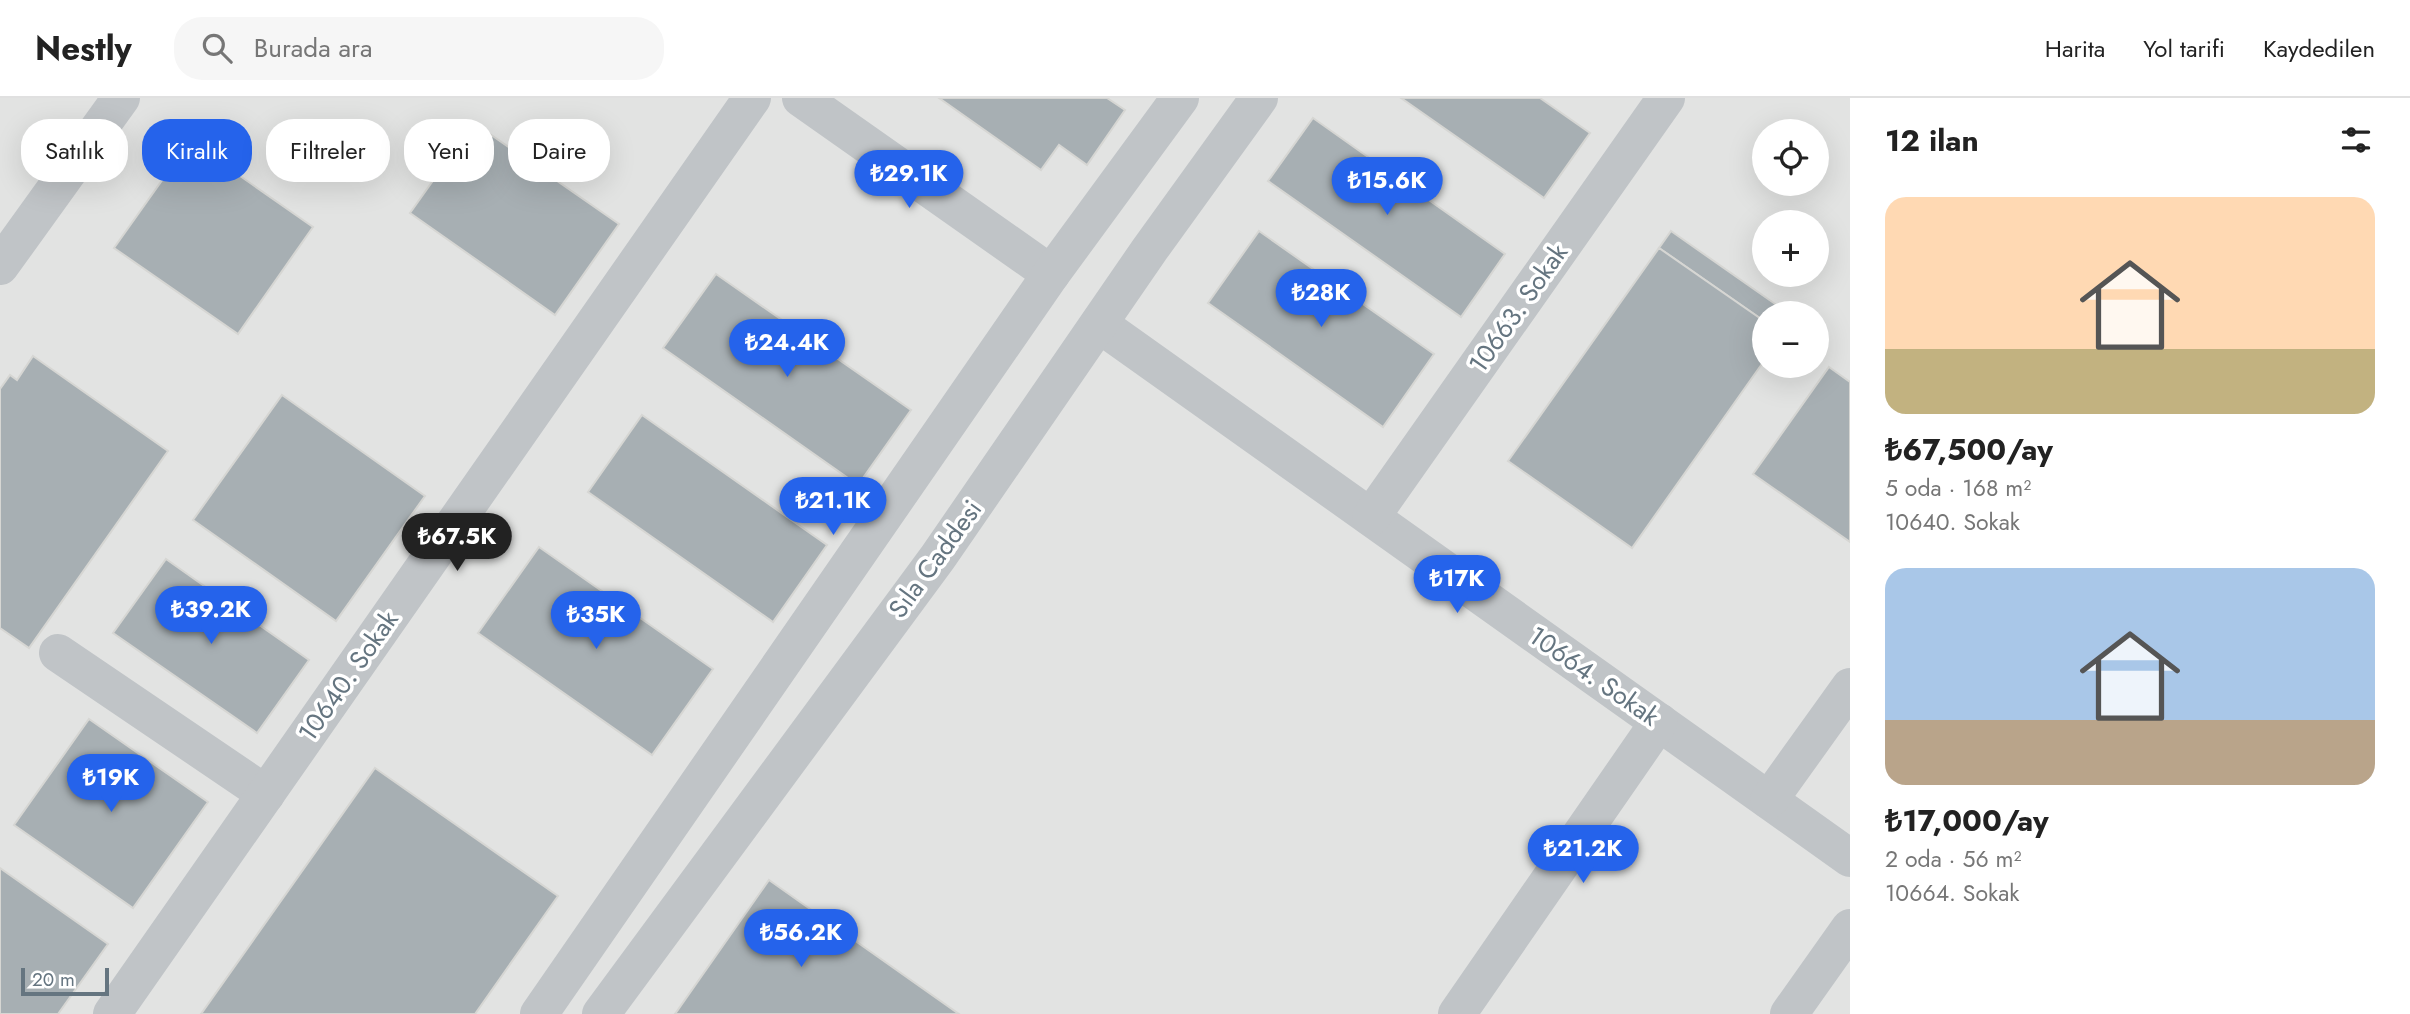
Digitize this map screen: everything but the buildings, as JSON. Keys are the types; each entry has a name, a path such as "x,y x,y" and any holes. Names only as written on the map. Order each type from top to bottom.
{"street":[{"name":"10640. Sokak","path":"112,1014 752,98"},
{"path":"801,98 1051,274"},
{"path":"540,1014 1051,274 1180,98"},
{"name":"Sıla Caddesi","path":"601,1014 938,557 1259,98"},
{"name":"10663. Sokak","path":"1371,517 1666,98"},
{"path":"0,266 108,102"},
{"name":"10664. Sokak","path":"1099,324 1850,858"},
{"path":"58,653 266,794"},
{"path":"1769,800 1850,687"},
{"path":"1457,1014 1659,722"},
{"path":"1789,1014 1850,928"}],"shaded area":[{"path":"0,98 1850,98 1850,1014 0,1014"}]}
